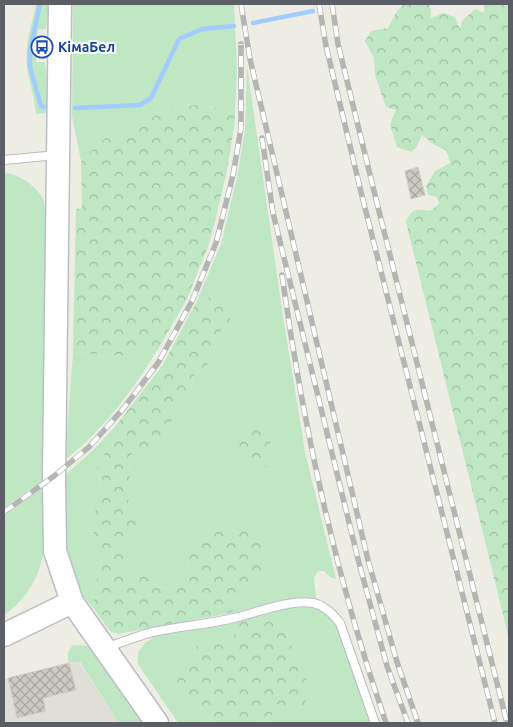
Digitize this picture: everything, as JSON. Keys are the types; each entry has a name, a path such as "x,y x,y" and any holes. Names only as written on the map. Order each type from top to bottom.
{"street":[{"path":"60,4 54,484 55,551 72,602 158,723"},
{"path":"4,635 72,602"}],"lane":[{"path":"4,160 59,155"},
{"path":"105,648 156,631 232,619 288,605 306,602 315,604 325,608 340,623 375,723"}],"shaded area":[{"path":"79,662 119,723 4,723 4,679"}],"green space":[{"path":"36,4 49,4 46,29 38,30 36,62 45,62 49,98 47,113 36,114 26,59 27,43"},
{"path":"73,4 234,4 237,66 235,114 202,104 161,110 139,129 112,132 81,161 72,116"},
{"path":"404,4 430,4 431,18 443,13 455,17 460,29 462,21 475,9 484,13 485,4 509,4 509,639 406,222 410,214 415,210 430,211 439,204 437,197 428,195 426,186 435,171 450,163 447,151 433,144 422,135 416,148 411,152 397,147 390,124 396,110 386,107 375,75 374,58 365,41 371,31 388,28 397,11"},
{"path":"247,66 282,310 305,452 336,579 330,577 324,571 318,571 314,578 316,597 314,600 296,599 231,613 239,605 250,577 240,533 222,526 190,555 185,577 172,589 155,587 156,574 136,578 121,569 121,539 133,533 128,507 129,460 135,446 165,439 176,409 195,395 192,379 196,372 208,371 211,346 218,333 234,315 217,293 196,303 221,244 237,177 245,129"},
{"path":"202,104 235,114 234,128 226,175 210,241 187,299 161,344 146,351 135,351 128,356 73,353 76,209 82,208 81,161 112,132 139,129 161,110"},
{"path":"4,173 21,178 36,189 44,201 46,215 45,479 4,508"},
{"path":"217,293 232,303 234,315 211,346 208,371 204,375 196,372 192,379 195,395 176,409 165,439 147,449 135,446 129,460 128,507 138,524 133,533 121,539 130,556 121,569 136,578 146,572 157,574 155,587 172,589 185,577 190,555 205,526 222,526 240,533 255,527 264,534 261,570 250,577 239,605 231,613 118,634 110,631 94,609 93,592 102,562 93,543 97,492 101,487 97,468 113,439 113,429 162,366 196,303"},
{"path":"161,344 141,376 106,421 80,448 65,460 73,353 128,356 135,351 146,351"},
{"path":"255,425 268,429 271,449 266,467 240,461 236,447 241,429"},
{"path":"113,429 114,439 97,469 101,487 93,543 102,562 93,592 94,609 83,596 66,548 64,476"},
{"path":"41,489 45,492 46,521 42,560 31,587 19,602 4,615 4,516"},
{"path":"306,607 324,612 337,624 371,723 266,723 263,720 272,716 274,705 311,688 301,669 301,652 291,645 288,625 272,613 288,608"},
{"path":"272,613 288,625 294,634 291,645 301,652 301,669 311,688 302,710 283,711 279,704 274,705 272,716 263,720 266,723 212,723 203,718 201,706 178,687 175,674 185,665 189,656 196,654 197,645 210,642 221,645 234,639 234,623"},
{"path":"234,623 234,639 221,646 210,642 175,674 178,687 201,706 203,718 212,723 178,723 138,664 138,652 146,642 157,636"},
{"path":"73,645 90,646 146,723 119,723 80,662 69,663 68,653"}],"building":[{"path":"418,167 425,195 411,199 405,171"},
{"path":"69,663 76,690 43,698 46,711 17,718 8,678"}],"waterway":[{"path":"40,4 30,51 30,67 41,106 44,107"},
{"path":"253,23 313,11"},
{"path":"75,108 140,105 151,98 179,39 202,29 234,26"}],"railway":[{"path":"241,4 250,59 368,560 397,662 418,723"},
{"path":"319,4 326,46 362,196 495,723"},
{"path":"332,4 338,44 507,723"},
{"path":"4,512 54,476 89,447 123,409 158,363 192,301 216,243 233,175 241,128 241,44"},
{"path":"262,138 273,213 359,563 387,666 408,723"},
{"path":"282,275 300,389 323,502 352,613 386,723"}],"place":[{"name":"КімаБел","path":"42,47"}]}
